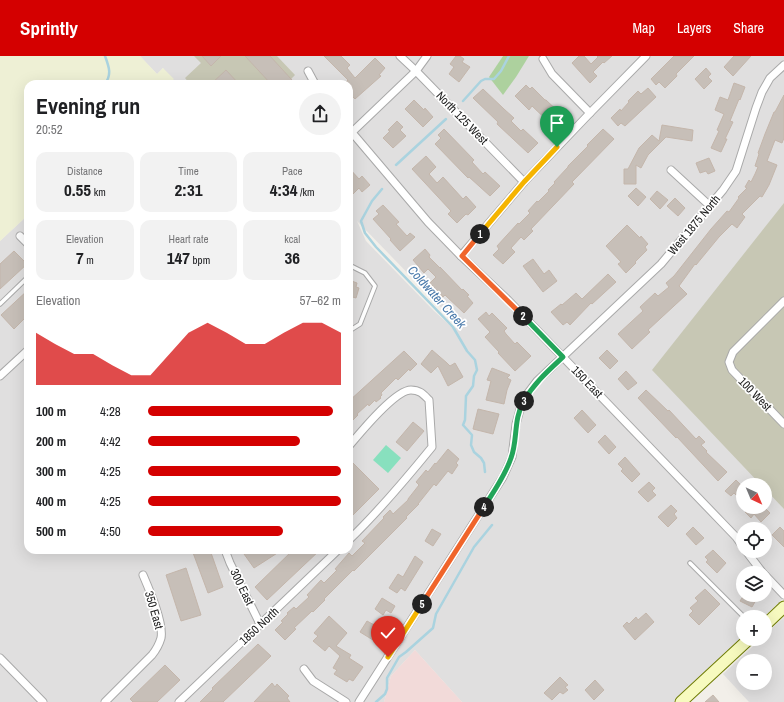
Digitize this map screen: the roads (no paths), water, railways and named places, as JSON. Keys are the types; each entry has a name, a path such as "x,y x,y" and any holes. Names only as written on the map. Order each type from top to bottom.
{"street":[{"name":"North 125 West","path":"400,56 524,182"},
{"path":"353,129 416,71 427,56"},
{"path":"462,256 524,182 646,56"},
{"path":"543,59 552,74 590,113"},
{"name":"West 1875 North","path":"359,702 504,476 512,457 516,424 521,406 528,393 538,380 661,264 723,190 736,171 762,92 770,78 784,64"},
{"path":"308,71 314,80"},
{"name":"150 East","path":"353,135 428,222 508,300 736,537"},
{"path":"671,170 710,206"},
{"path":"20,236 24,240"},
{"name":"100 West","path":"782,420 732,370 729,362 733,352 784,301"},
{"path":"0,376 24,354"},
{"path":"353,441 372,418 394,398 409,390 419,391 429,400 432,447 367,523 353,536"},
{"name":"300 East","path":"227,554 260,624"},
{"name":"1850 North","path":"179,702 334,554"},
{"path":"751,558 757,566"},
{"name":"350 East","path":"104,702 152,655 158,646 161,637 160,626 152,596 143,575"},
{"path":"772,582 784,595"},
{"path":"772,618 784,607"},
{"path":"681,702 742,646"},
{"path":"0,658 43,702"},
{"path":"304,669 313,681 346,702"}],"lane":[{"path":"353,267 365,273 375,286 360,324 353,328"},
{"path":"0,304 24,281"},
{"path":"690,562 737,610"}],"waterway":[{"path":"105,56 109,67 109,77 107,80"},
{"name":"Coldwater Creek","path":"463,101 481,81 485,79 494,79 501,71 509,56"},
{"name":"Coldwater Creek","path":"396,165 446,119"},
{"name":"Coldwater Creek","path":"382,189 372,201 361,221 365,233 376,247 453,327 467,351 475,360 477,370 474,376 473,386 466,396 465,420 463,425 472,435 471,445 474,452 484,463 485,472"},
{"name":"Coldwater Creek","path":"376,702 385,694 387,689 387,678 399,657 433,628 436,614 474,547 492,525"}]}
